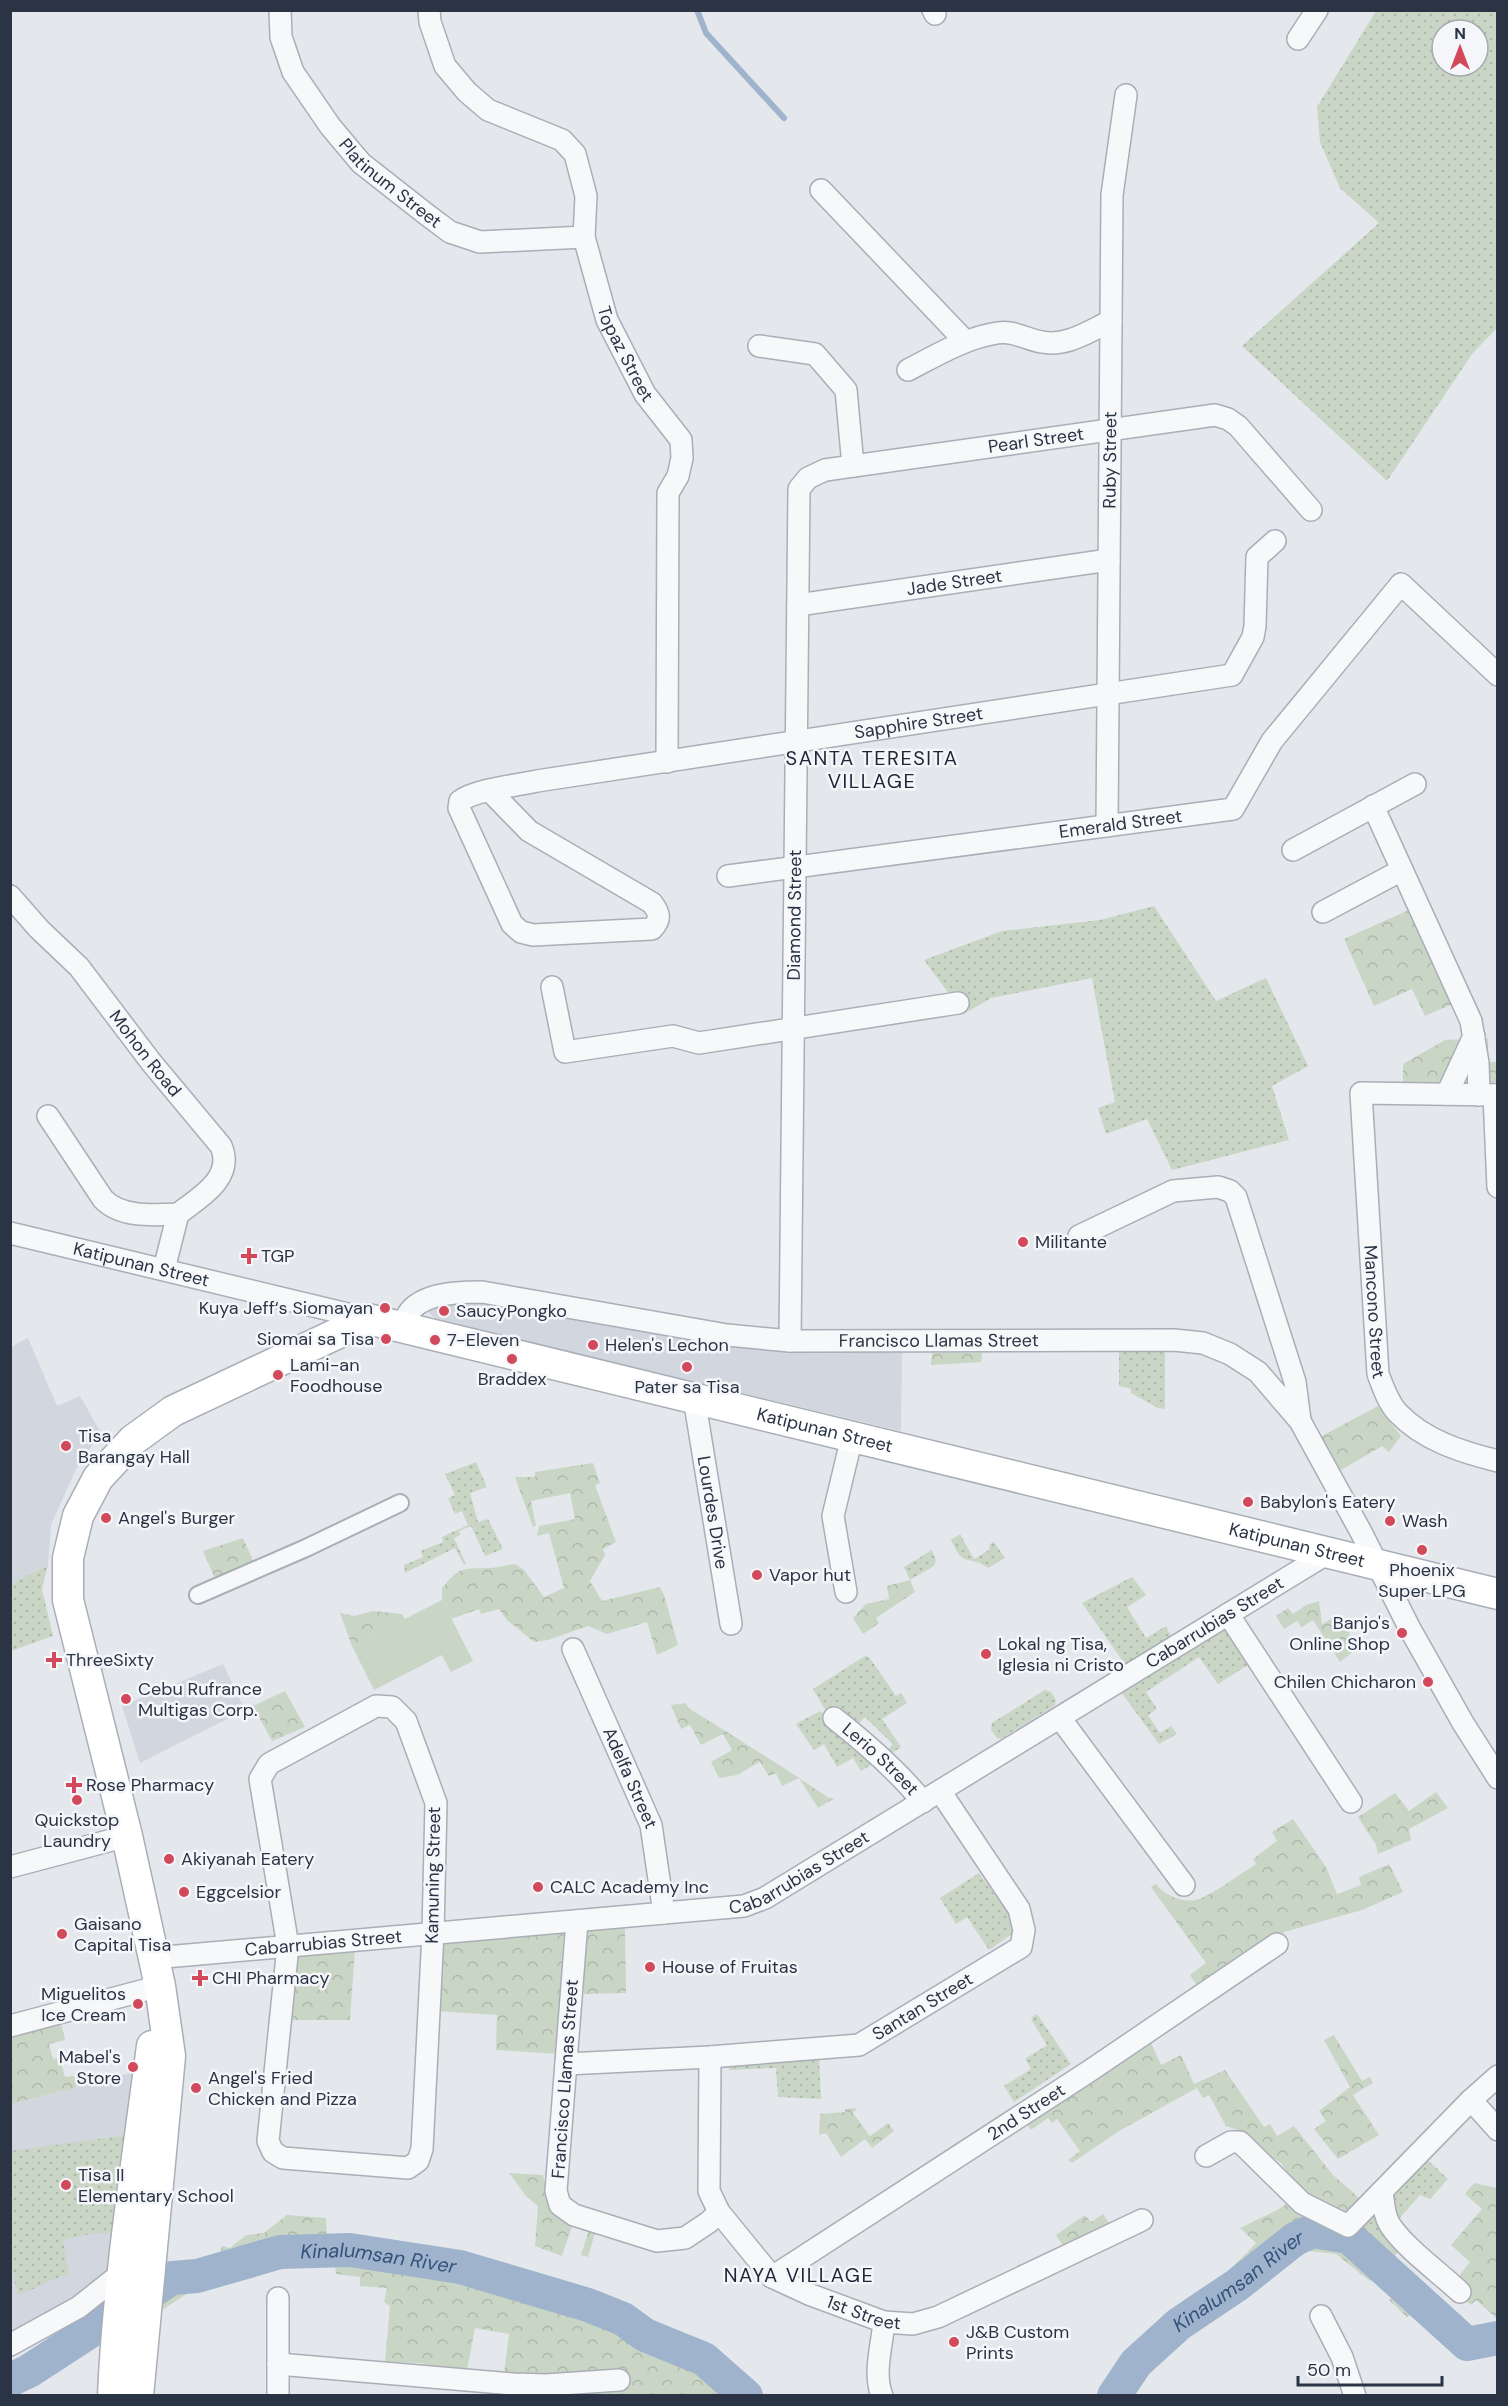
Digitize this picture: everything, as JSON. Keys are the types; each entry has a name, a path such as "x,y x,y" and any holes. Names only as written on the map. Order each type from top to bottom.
{"main road":[{"name":"Katipunan Street","path":"368,1319 1379,1566 1497,1589"},
{"path":"113,2396 128,2350 132,2278 170,2056 157,1972 127,1836 68,1600 68,1558 78,1516 98,1478 133,1440 173,1411 368,1319"},
{"path":"128,2350 138,2396"}],"street":[{"name":"Platinum Street","path":"280,10 281,37 293,72 330,126 362,164 450,232 480,243 584,237"},
{"name":"Topaz Street","path":"429,10 430,22 445,66 466,92 488,110 562,140 575,154 586,196 584,237 607,320 645,394 681,440 682,458 678,476 668,493 667,762"},
{"path":"1298,39 1317,10"},
{"name":"Ruby Street","path":"1107,826 1112,195 1126,95"},
{"path":"821,190 965,341"},
{"path":"908,370 965,341 999,332 1018,334 1042,343 1066,342 1111,321"},
{"path":"759,346 815,354 846,390 853,466"},
{"name":"Pearl Street","path":"799,489 808,478 825,470 1215,416 1228,419 1238,426 1311,510"},
{"name":"Diamond Street","path":"790,1341 799,489"},
{"name":"Sapphire Street","path":"490,791 529,831 652,903 659,913 659,921 652,929 533,934 521,932 512,924 459,808 460,801 466,797 490,791 537,781 1232,675 1252,637 1255,626 1257,557 1275,541"},
{"name":"Jade Street","path":"798,605 1109,560"},
{"name":"Emerald Street","path":"728,876 1233,809 1272,741 1401,584 1497,675"},
{"path":"1293,850 1415,783"},
{"path":"1373,806 1471,1021 1478,1063 1490,1095 1497,1187"},
{"path":"1323,912 1402,870"},
{"name":"Mohon Road","path":"10,896 39,929 79,967 151,1062 221,1146 225,1154 223,1170 211,1190 178,1214"},
{"path":"552,987 565,1052 673,1036 699,1043 958,1003"},
{"path":"1474,1036 1447,1094 1490,1095"},
{"name":"Mancono Street","path":"1447,1094 1361,1093 1378,1374 1386,1395 1396,1411 1431,1439 1497,1461"},
{"path":"48,1116 110,1206 134,1213 178,1214 164,1269"},
{"path":"1079,1236 1173,1191 1218,1187 1230,1191 1236,1197 1294,1382 1300,1421"},
{"name":"Katipunan Street","path":"10,1233 368,1319"},
{"name":"Francisco Llamas Street","path":"404,1327 405,1316 420,1301 450,1294 482,1292 727,1335 790,1341 1174,1340 1203,1343 1230,1354 1258,1372 1300,1421 1379,1566 1416,1640 1463,1724 1497,1778"},
{"name":"Lourdes Drive","path":"694,1398 731,1624"},
{"path":"846,1592 833,1516 852,1437"},
{"path":"198,1595 306,1548 400,1503"},
{"name":"Cabarrubias Street","path":"10,2026 157,1972 288,1947 744,1906 765,1898 1328,1553"},
{"path":"1228,1614 1351,1802"},
{"name":"Adelfa Street","path":"573,1649 651,1825 664,1913"},
{"name":"Kamuning Street","path":"376,1706 392,1707 406,1721 436,1803 433,1934 422,2150 418,2161 408,2168 283,2158 273,2152 268,2142 288,1947 260,1779 269,1764 376,1706"},
{"name":"Lerio Street","path":"834,1718 879,1754 903,1777 932,1796"},
{"path":"1060,1718 1184,1885"},
{"name":"Santan Street","path":"566,2064 710,2057 859,2045 1021,1947 1024,1930 1019,1909 932,1796"},
{"path":"10,1867 127,1836"},
{"name":"Francisco Llamas Street","path":"577,1921 556,2191 560,2205 574,2215 657,2241 685,2238 709,2222 719,2212"},
{"name":"2nd Street","path":"772,2277 1096,2067 1276,1944"},
{"name":"1st Street","path":"710,2057 709,2191 719,2212 772,2277 811,2295 884,2322 913,2324 938,2317 1142,2220"},
{"path":"1206,2156 1231,2142 1240,2142 1302,2203 1348,2226 1497,2076"},
{"path":"1471,2100 1497,2130"},
{"path":"1382,2193 1384,2211 1389,2224 1460,2292"},
{"path":"10,2345 132,2278"},
{"path":"278,2298 278,2396"},
{"path":"1321,2316 1342,2357 1355,2396"},
{"path":"882,2396 878,2366 884,2322"},
{"path":"278,2364 513,2384 619,2380"}],"shaded area":[{"path":"451,1297 902,1350 901,1431 437,1320 429,1313 428,1307"},
{"path":"28,1338 57,1406 80,1396 101,1433 76,1469 51,1525 48,1565 11,1584 11,1347"},
{"path":"223,1664 245,1710 140,1763 122,1706"},
{"name":"Tisa II Elementary School","path":"138,2071 107,2282 11,2341 11,2104"}],"green space":[{"path":"1376,11 1498,11 1497,328 1472,354 1387,481 1242,346 1379,223 1340,188 1320,142 1317,107"},
{"path":"1154,906 1216,1001 1266,978 1308,1066 1272,1086 1289,1140 1172,1170 1147,1119 1106,1134 1098,1108 1115,1102 1092,978 991,998 964,1014 924,960 1002,931 1100,920"},
{"path":"1411,909 1455,1006 1450,1005 1425,1016 1412,989 1374,1006 1344,939"},
{"path":"1488,1038 1488,1062 1497,1062 1497,1085 1403,1083 1403,1064 1445,1040"},
{"path":"1119,1347 1165,1349 1165,1409 1158,1408 1131,1393 1131,1389 1119,1386"},
{"path":"932,1353 982,1353 981,1362 931,1365"},
{"path":"1378,1406 1401,1436 1389,1452 1382,1446 1336,1473 1318,1438"},
{"path":"476,1462 487,1487 470,1493 478,1522 488,1519 503,1549 485,1556 471,1526 459,1531 460,1535 454,1538 466,1564 464,1565 455,1548 405,1573 404,1565 423,1557 421,1551 443,1542 442,1537 468,1525 462,1511 455,1514 448,1498 455,1495 445,1474"},
{"path":"593,1463 600,1483 595,1485 616,1542 603,1549 605,1555 590,1581 602,1601 660,1587 678,1645 657,1655 647,1622 607,1634 588,1626 548,1640 534,1642 507,1620 499,1609 481,1614 479,1609 451,1619 442,1600 442,1588 457,1572 462,1570 515,1564 524,1570 544,1597 564,1588 549,1533 537,1536 539,1526 575,1519 570,1493 531,1501 536,1526 533,1527 515,1477 535,1477 535,1472"},
{"path":"960,1534 974,1559 989,1550 990,1544 994,1542 1005,1558 988,1568 980,1563 964,1559 959,1555 951,1540"},
{"path":"243,1538 255,1565 217,1583 203,1551"},
{"path":"932,1550 936,1560 934,1566 910,1580 904,1567"},
{"path":"48,1565 42,1589 53,1636 11,1651 11,1584"},
{"path":"1132,1577 1146,1595 1127,1607 1146,1638 1166,1626 1172,1639 1127,1667 1082,1603"},
{"path":"910,1580 915,1592 876,1618 879,1623 863,1634 853,1618 866,1604 889,1599 887,1586"},
{"path":"442,1600 473,1661 451,1672 442,1655 374,1690 352,1646"},
{"path":"1319,1601 1322,1624 1333,1618 1346,1621 1354,1651 1340,1662 1313,1620 1302,1627 1297,1621 1284,1629 1276,1616 1288,1608 1293,1614 1306,1605"},
{"path":"373,1611 402,1614 405,1619 352,1646 340,1613 355,1616"},
{"path":"1224,1628 1248,1665 1218,1684 1199,1657 1146,1692 1157,1709 1148,1715 1160,1733 1171,1726 1177,1734 1159,1744 1119,1689"},
{"path":"865,1656 869,1657 896,1696 901,1693 907,1703 882,1719 901,1747 886,1757 884,1754 893,1744 865,1717 855,1727 824,1708 813,1689"},
{"path":"1045,1690 1051,1692 1056,1700 1055,1705 1001,1739 997,1738 991,1730 992,1723"},
{"path":"285,1691 305,1727 272,1741 253,1706"},
{"path":"685,1703 690,1709 799,1778 782,1786 776,1773 769,1776 760,1762 737,1775 719,1778 711,1762 732,1750 723,1734 701,1745 690,1725 681,1729 671,1705"},
{"path":"820,1711 879,1760 861,1771 853,1758 837,1767 824,1744 814,1750 796,1724"},
{"path":"799,1778 829,1798 835,1798 818,1808"},
{"path":"1436,1792 1448,1808 1409,1829 1411,1840 1378,1854 1376,1845 1358,1817 1395,1793 1409,1811"},
{"path":"1293,1819 1326,1867 1337,1894 1361,1885 1359,1877 1389,1864 1403,1892 1362,1910 1284,1932 1242,1953 1198,1987 1190,1975 1206,1963 1151,1887 1156,1884 1181,1900 1199,1899 1256,1864 1253,1859 1277,1841 1272,1832"},
{"path":"979,1873 1013,1920 1012,1934 989,1950 967,1917 956,1924 940,1898"},
{"path":"625,1928 626,1993 584,1994 582,1929"},
{"path":"564,1929 557,2054 496,2050 497,2015 436,2011 439,1944"},
{"path":"355,1948 350,2020 285,2020 289,1954"},
{"path":"1037,2014 1071,2064 1014,2102 1004,2086 1031,2069 1025,2059 1047,2045 1031,2018"},
{"path":"60,2018 65,2040 49,2044 53,2059 60,2058 65,2077 74,2076 77,2087 11,2104 11,2032"},
{"path":"1143,2025 1161,2065 1181,2055 1194,2084 1225,2070 1264,2127 1270,2124 1277,2136 1294,2126 1333,2175 1364,2202 1347,2216 1300,2192 1281,2163 1254,2146 1238,2130 1226,2126 1209,2095 1203,2098 1197,2088 1119,2131 1072,2163 1068,2160 1080,2151 1057,2119 1052,2123 1048,2118 1031,2130 1025,2121"},
{"path":"1334,2035 1362,2081 1370,2077 1373,2083 1353,2095 1379,2135 1338,2159 1314,2129 1326,2121 1319,2111 1350,2087 1324,2040"},
{"path":"819,2057 821,2099 778,2097 776,2068 729,2070 728,2064"},
{"path":"857,2108 853,2113 870,2136 888,2123 894,2131 872,2148 865,2139 841,2157 826,2133 819,2135 820,2114 845,2112 845,2109"},
{"path":"128,2135 114,2234 95,2233 63,2240 69,2274 18,2295 10,2261 10,2151"},
{"path":"1421,2154 1448,2179 1430,2199 1420,2195 1388,2231 1402,2248 1387,2264 1348,2229"},
{"path":"509,2173 543,2175 549,2202 596,2230 588,2257 581,2255 589,2230 573,2224 562,2256 535,2246 538,2206 526,2196"},
{"path":"1474,2183 1497,2188 1497,2319 1476,2300 1471,2305 1450,2288 1470,2262 1451,2245 1482,2209 1465,2194"},
{"path":"1289,2202 1348,2229 1467,2338 1497,2329 1497,2350 1461,2356 1411,2315 1407,2317 1389,2300 1396,2293 1373,2278 1370,2281 1336,2254 1309,2251 1277,2270 1172,2348 1156,2362 1140,2384 1119,2370 1142,2344 1178,2315 1188,2308 1194,2314 1229,2289 1221,2279 1256,2243 1240,2228"},
{"path":"1103,2214 1109,2223 1063,2246 1056,2235 1085,2215 1091,2222"},
{"path":"287,2215 326,2218 327,2239 336,2243 394,2248 504,2273 508,2264 567,2288 565,2298 623,2319 645,2335 657,2340 678,2339 730,2361 760,2395 560,2395 561,2379 503,2381 509,2334 475,2328 466,2375 420,2363 385,2362 390,2306 384,2302 387,2288 360,2286 360,2277 336,2274 335,2265 284,2264 255,2268 202,2284 159,2312 163,2279 176,2278 182,2271 216,2264 222,2246 230,2248 246,2235 264,2233"}],"waterway":[{"path":"697,10 706,33 784,118"},
{"name":"Kinalumsan River","path":"1114,2396 1136,2363 1179,2324 1237,2285 1295,2239 1313,2231 1349,2237 1467,2344 1498,2338"},
{"name":"Kinalumsan River","path":"10,2380 29,2371 172,2278 197,2276 280,2252 350,2250 460,2267 588,2305 623,2319 645,2335 704,2359 746,2396"}],"place":[{"name":"Militante","path":"1023,1242"},
{"name":"TGP","path":"249,1256"},
{"name":"Kuya Jeff‘s Siomayan","path":"385,1308"},
{"name":"SaucyPongko","path":"444,1311"},
{"name":"Siomai sa Tisa","path":"386,1339"},
{"name":"7-Eleven","path":"435,1340"},
{"name":"Helen's Lechon","path":"593,1345"},
{"name":"Braddex","path":"512,1359"},
{"name":"Pater sa Tisa","path":"687,1367"},
{"name":"Lami-an Foodhouse","path":"278,1375"},
{"name":"Tisa Barangay Hall","path":"66,1446"},
{"name":"Babylon's Eatery","path":"1248,1502"},
{"name":"Angel's Burger","path":"106,1518"},
{"name":"Wash","path":"1390,1521"},
{"name":"Phoenix Super LPG","path":"1422,1550"},
{"name":"Vapor hut","path":"757,1575"},
{"name":"Banjo's Online Shop","path":"1402,1633"},
{"name":"Lokal ng Tisa, Iglesia ni Cristo","path":"986,1654"},
{"name":"ThreeSixty","path":"54,1660"},
{"name":"Chilen Chicharon","path":"1428,1682"},
{"name":"Cebu Rufrance Multigas Corp.","path":"126,1699"},
{"name":"Rose Pharmacy","path":"74,1785"},
{"name":"Quickstop Laundry","path":"77,1800"},
{"name":"Akiyanah Eatery","path":"169,1859"},
{"name":"CALC Academy Inc","path":"538,1887"},
{"name":"Eggcelsior","path":"184,1892"},
{"name":"Gaisano Capital Tisa","path":"62,1934"},
{"name":"House of Fruitas","path":"650,1967"},
{"name":"CHI Pharmacy","path":"200,1978"},
{"name":"Miguelitos Ice Cream","path":"138,2004"},
{"name":"Mabel's Store","path":"133,2067"},
{"name":"Angel's Fried Chicken and Pizza","path":"196,2088"},
{"name":"Tisa II Elementary School","path":"66,2185"},
{"name":"J&B Custom Prints","path":"954,2342"}],"district":[{"name":"SANTA TERESITA VILLAGE","path":"872,770"},
{"name":"NAYA VILLAGE","path":"799,2275"}]}
